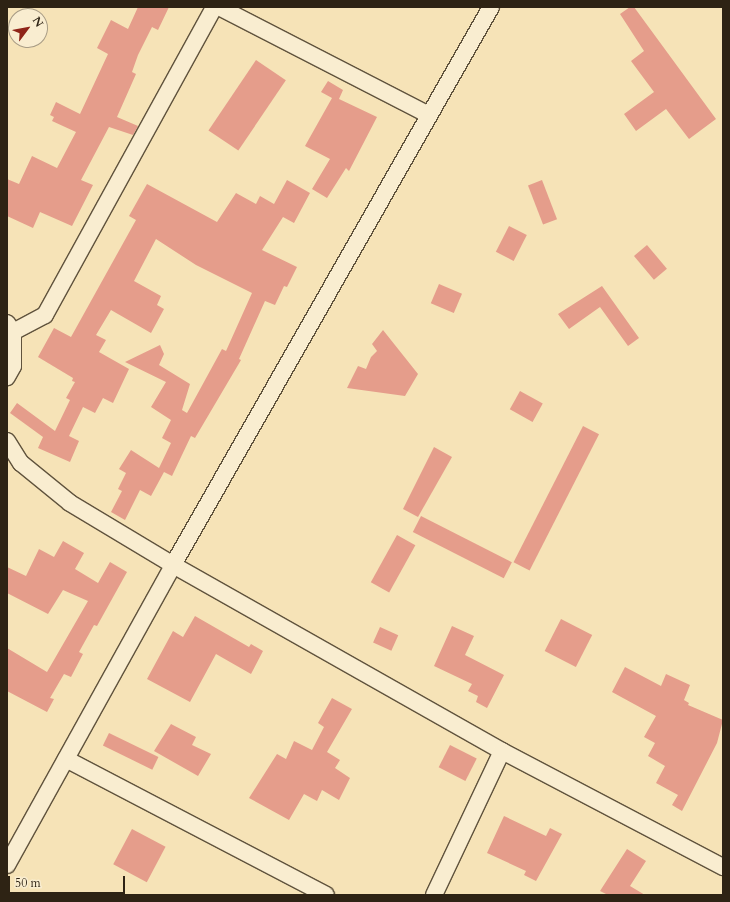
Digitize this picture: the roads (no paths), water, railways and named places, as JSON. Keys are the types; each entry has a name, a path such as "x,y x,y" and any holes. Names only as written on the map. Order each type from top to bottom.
{"street":[{"path":"7,377 12,366 10,328 45,315 214,7"},
{"path":"219,7 429,115"},
{"path":"7,865 173,565 491,7"},
{"path":"7,441 20,463 70,503 173,565 502,751 723,867"},
{"path":"434,895 502,751"},
{"path":"66,759 326,895"}]}
